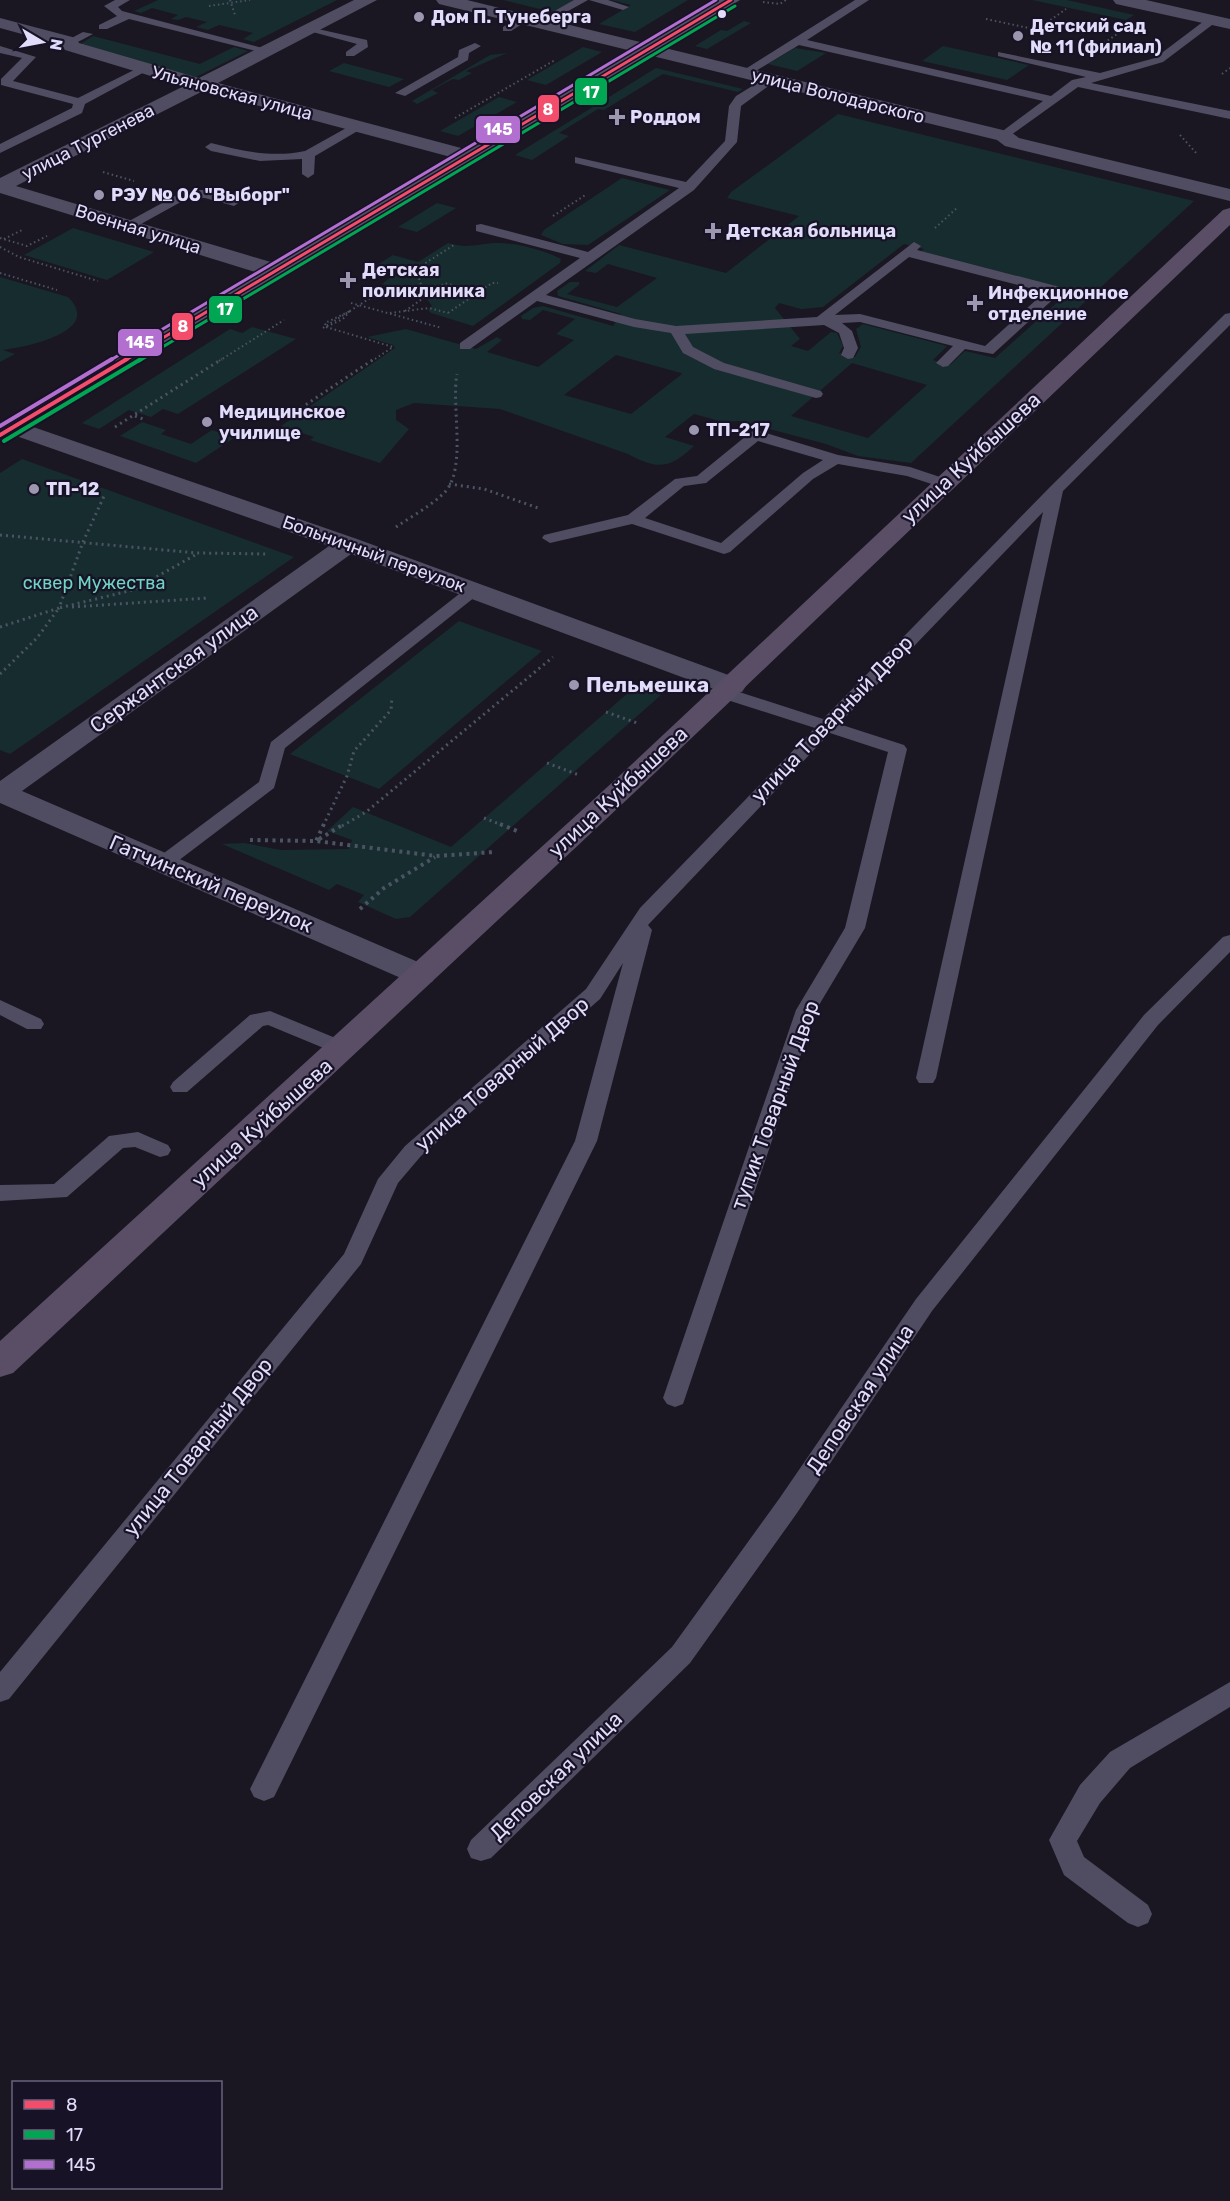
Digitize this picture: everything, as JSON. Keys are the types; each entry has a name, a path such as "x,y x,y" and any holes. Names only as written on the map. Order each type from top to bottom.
{"main road":[{"path":"7,431 730,0"},
{"name":"улица Куйбышева","path":"0,1363 343,1049 1230,214"}],"street":[{"name":"улица Тургенева","path":"0,186 368,0"},
{"name":"улица Володарского","path":"445,0 1004,136 1012,142 1230,195"},
{"path":"1122,0 1230,24"},
{"name":"Ульяновская улица","path":"0,23 78,38 71,46 136,63 144,69 469,156"},
{"name":"Военная улица","path":"0,186 276,271"},
{"name":"Больничный переулок","path":"7,431 105,459 348,544 474,590 728,689"},
{"name":"Сержантская улица","path":"1,793 348,544"},
{"name":"Гатчинский переулок","path":"1,793 421,975"}],"lane":[{"path":"124,0 110,6 118,13 268,51"},
{"path":"507,29 582,0"},
{"path":"595,0 623,7"},
{"path":"745,73 863,0"},
{"path":"103,27 128,15"},
{"path":"1004,136 1076,83 1159,60 1212,20"},
{"path":"313,29 363,42 362,47 350,54"},
{"path":"797,41 1053,100"},
{"path":"401,93 464,58 463,52 474,46"},
{"path":"0,49 30,57 5,82 78,102 144,69"},
{"path":"1002,54 1102,76"},
{"path":"465,346 689,187 731,142 735,106 740,99 770,80"},
{"path":"1076,83 1230,115"},
{"path":"0,149 78,110 78,102"},
{"path":"211,147 253,157 294,158 309,154 357,126"},
{"path":"308,174 309,154"},
{"path":"579,160 689,187"},
{"path":"127,226 186,194 205,194 234,202"},
{"path":"481,228 590,257"},
{"path":"535,296 634,323 676,330 788,324 823,318 860,318 988,351 1055,290 911,249 823,318"},
{"name":"улица Товарный Двор","path":"0,1690 353,1258 389,1179 413,1151 593,994 647,912 825,725 1055,490 1230,317"},
{"path":"823,318 845,331 851,348 848,355"},
{"path":"676,330 688,350 719,366 816,394"},
{"path":"943,363 963,344"},
{"path":"550,538 633,519 680,482 701,480 756,435 836,459 910,472 944,483"},
{"path":"633,519 724,549 808,476 836,459"},
{"path":"926,1078 1055,490"},
{"path":"163,863 268,784 277,746 474,590"},
{"name":"тупик Товарный Двор","path":"675,1398 806,1010 855,928 898,749 728,689"},
{"path":"264,1789 586,1141 647,912"},
{"name":"Деповская улица","path":"481,1849 681,1655 788,1506 924,1305 1151,1020 1230,940"},
{"path":"0,1007 34,1024"},
{"path":"180,1087 257,1020 270,1018 343,1049"},
{"path":"0,1193 59,1192 117,1141 138,1139 160,1150"},
{"path":"1138,1914 1074,1866 1063,1840 1090,1794 1120,1760 1230,1693"}],"path":[{"path":"772,4 787,0"},
{"path":"986,19 1043,31"},
{"path":"1096,42 1104,44"},
{"path":"451,121 495,93 561,57"},
{"path":"1222,74 1230,68"},
{"path":"1189,108 1171,125 1203,160"},
{"path":"520,238 622,170"},
{"path":"122,177 134,181"},
{"path":"425,297 416,269 481,228"},
{"path":"0,238 27,246 47,236"},
{"path":"0,246 19,257 98,281"},
{"path":"0,273 57,290"},
{"path":"404,311 445,283 478,292"},
{"path":"448,313 492,283 501,283"},
{"path":"325,328 325,323 350,311 383,290"},
{"path":"351,303 478,338"},
{"path":"388,313 429,308 456,315"},
{"path":"325,328 349,316 350,311"},
{"path":"111,430 284,320"},
{"path":"286,418 393,347 325,328"},
{"path":"393,529 447,490 455,466 453,390 465,346"},
{"path":"134,416 146,420"},
{"path":"0,674 37,638 59,608 83,542 110,486 105,459"},
{"path":"449,483 484,489 588,530"},
{"path":"0,535 197,553 240,552 273,555"},
{"path":"0,627 59,608 134,590 197,553"},
{"path":"59,608 275,596"},
{"path":"316,841 366,812 559,652"},
{"path":"316,841 347,776 354,751 391,710 392,686 382,663"},
{"path":"606,712 637,723"},
{"path":"547,763 579,775"},
{"path":"484,818 517,831"},
{"path":"195,839 316,841 436,856 494,852"},
{"path":"360,910 384,888 436,856"}],"green space":[{"path":"158,0 337,0 254,42 243,39 253,33 219,25 208,30 196,27 207,22 186,17 178,20 171,19 178,15 152,8 141,13 134,11"},
{"path":"503,0 575,0 552,12"},
{"path":"611,0 688,0 635,32 599,24 631,5"},
{"path":"1032,0 1067,0 1134,15 1126,20"},
{"path":"744,21 751,23 707,49 695,46 721,30 727,31"},
{"path":"93,36 200,64 234,47 248,51 196,77 79,45"},
{"path":"943,46 1029,65 1007,80 922,61"},
{"path":"583,47 602,52 546,85 527,80"},
{"path":"795,48 826,53 797,71 768,64"},
{"path":"507,53 466,71 472,73 459,80 453,79 432,90 438,93 417,104 412,101 490,55"},
{"path":"344,63 404,79 389,87 329,71"},
{"path":"656,68 743,89 738,92 663,74 604,110 598,109 559,133 569,136 532,160 515,155"},
{"path":"499,97 517,102 458,136 440,131"},
{"path":"838,114 1194,201 911,463 858,456 826,444 739,421 723,422 694,414 665,437 694,446 678,459 663,465 647,463 628,454 500,409 414,403 396,410 396,420 409,429 380,463 310,440 314,437 281,426 395,348 393,345 367,337 406,329 476,349 497,337 502,340 487,352 538,367 574,340 556,334 575,319 543,310 530,320 522,319 521,316 533,308 543,306 613,326 621,314 558,296 557,291 570,282 579,282 579,285 567,294 617,307 657,278 608,264 596,273 585,271 619,245 726,273 799,216 727,198 731,192","holes":["904,244 924,249 921,251 1071,290 995,358 965,351 950,365 933,360 947,346 863,324 856,329 861,347 855,357 839,353 843,346 837,333 831,332 808,351 791,346 800,339 775,308 779,303 801,309 823,307","616,355 682,374 631,414 564,395","852,363 927,385 868,438 791,416"]},
{"path":"622,178 670,190 588,245 563,244 541,235 544,230"},
{"path":"437,203 456,208 417,232 398,227"},
{"path":"73,228 154,252 107,280 24,255"},
{"path":"448,243 467,246 495,243 520,245 561,259 560,263 473,326 431,313 428,310 432,306 425,296 382,284 392,276 369,270 393,255 418,262"},
{"path":"0,277 68,297 76,309 76,320 57,336 3,350 15,354 0,362"},
{"path":"252,327 296,339 178,414 163,409 151,417 129,410 99,429 82,423 230,329 242,333"},
{"path":"142,422 166,430 161,434 191,444 212,430 234,438 196,463 120,436"},
{"name":"сквер Мужества","path":"22,459 294,557 10,754 0,750 0,473"},
{"path":"459,621 542,651 379,789 290,754"},
{"path":"636,686 661,695 410,917 396,919 358,902 364,895 337,884 329,890 222,844 244,843 281,850 349,849 352,840 327,831 353,807 451,847"}],"transit line":[{"name":"145","path":"0,426 716,0"},
{"name":"8","path":"0,435 731,0"},
{"name":"17","path":"4,441 735,6"}],"place":[{"name":"Дом П. Тунеберга","path":"419,17"},
{"name":"Детский сад № 11 (филиал)","path":"1018,36"},
{"name":"Роддом","path":"617,117"},
{"name":"РЭУ № 06 \"Выборг\"","path":"99,195"},
{"name":"Детская больница","path":"713,231"},
{"name":"Детская поликлиника","path":"348,280"},
{"name":"Инфекционное отделение","path":"975,303"},
{"name":"Медицинское училище","path":"207,422"},
{"name":"ТП-217","path":"694,430"},
{"name":"ТП-12","path":"34,489"},
{"name":"Пельмешка","path":"574,685"}]}
